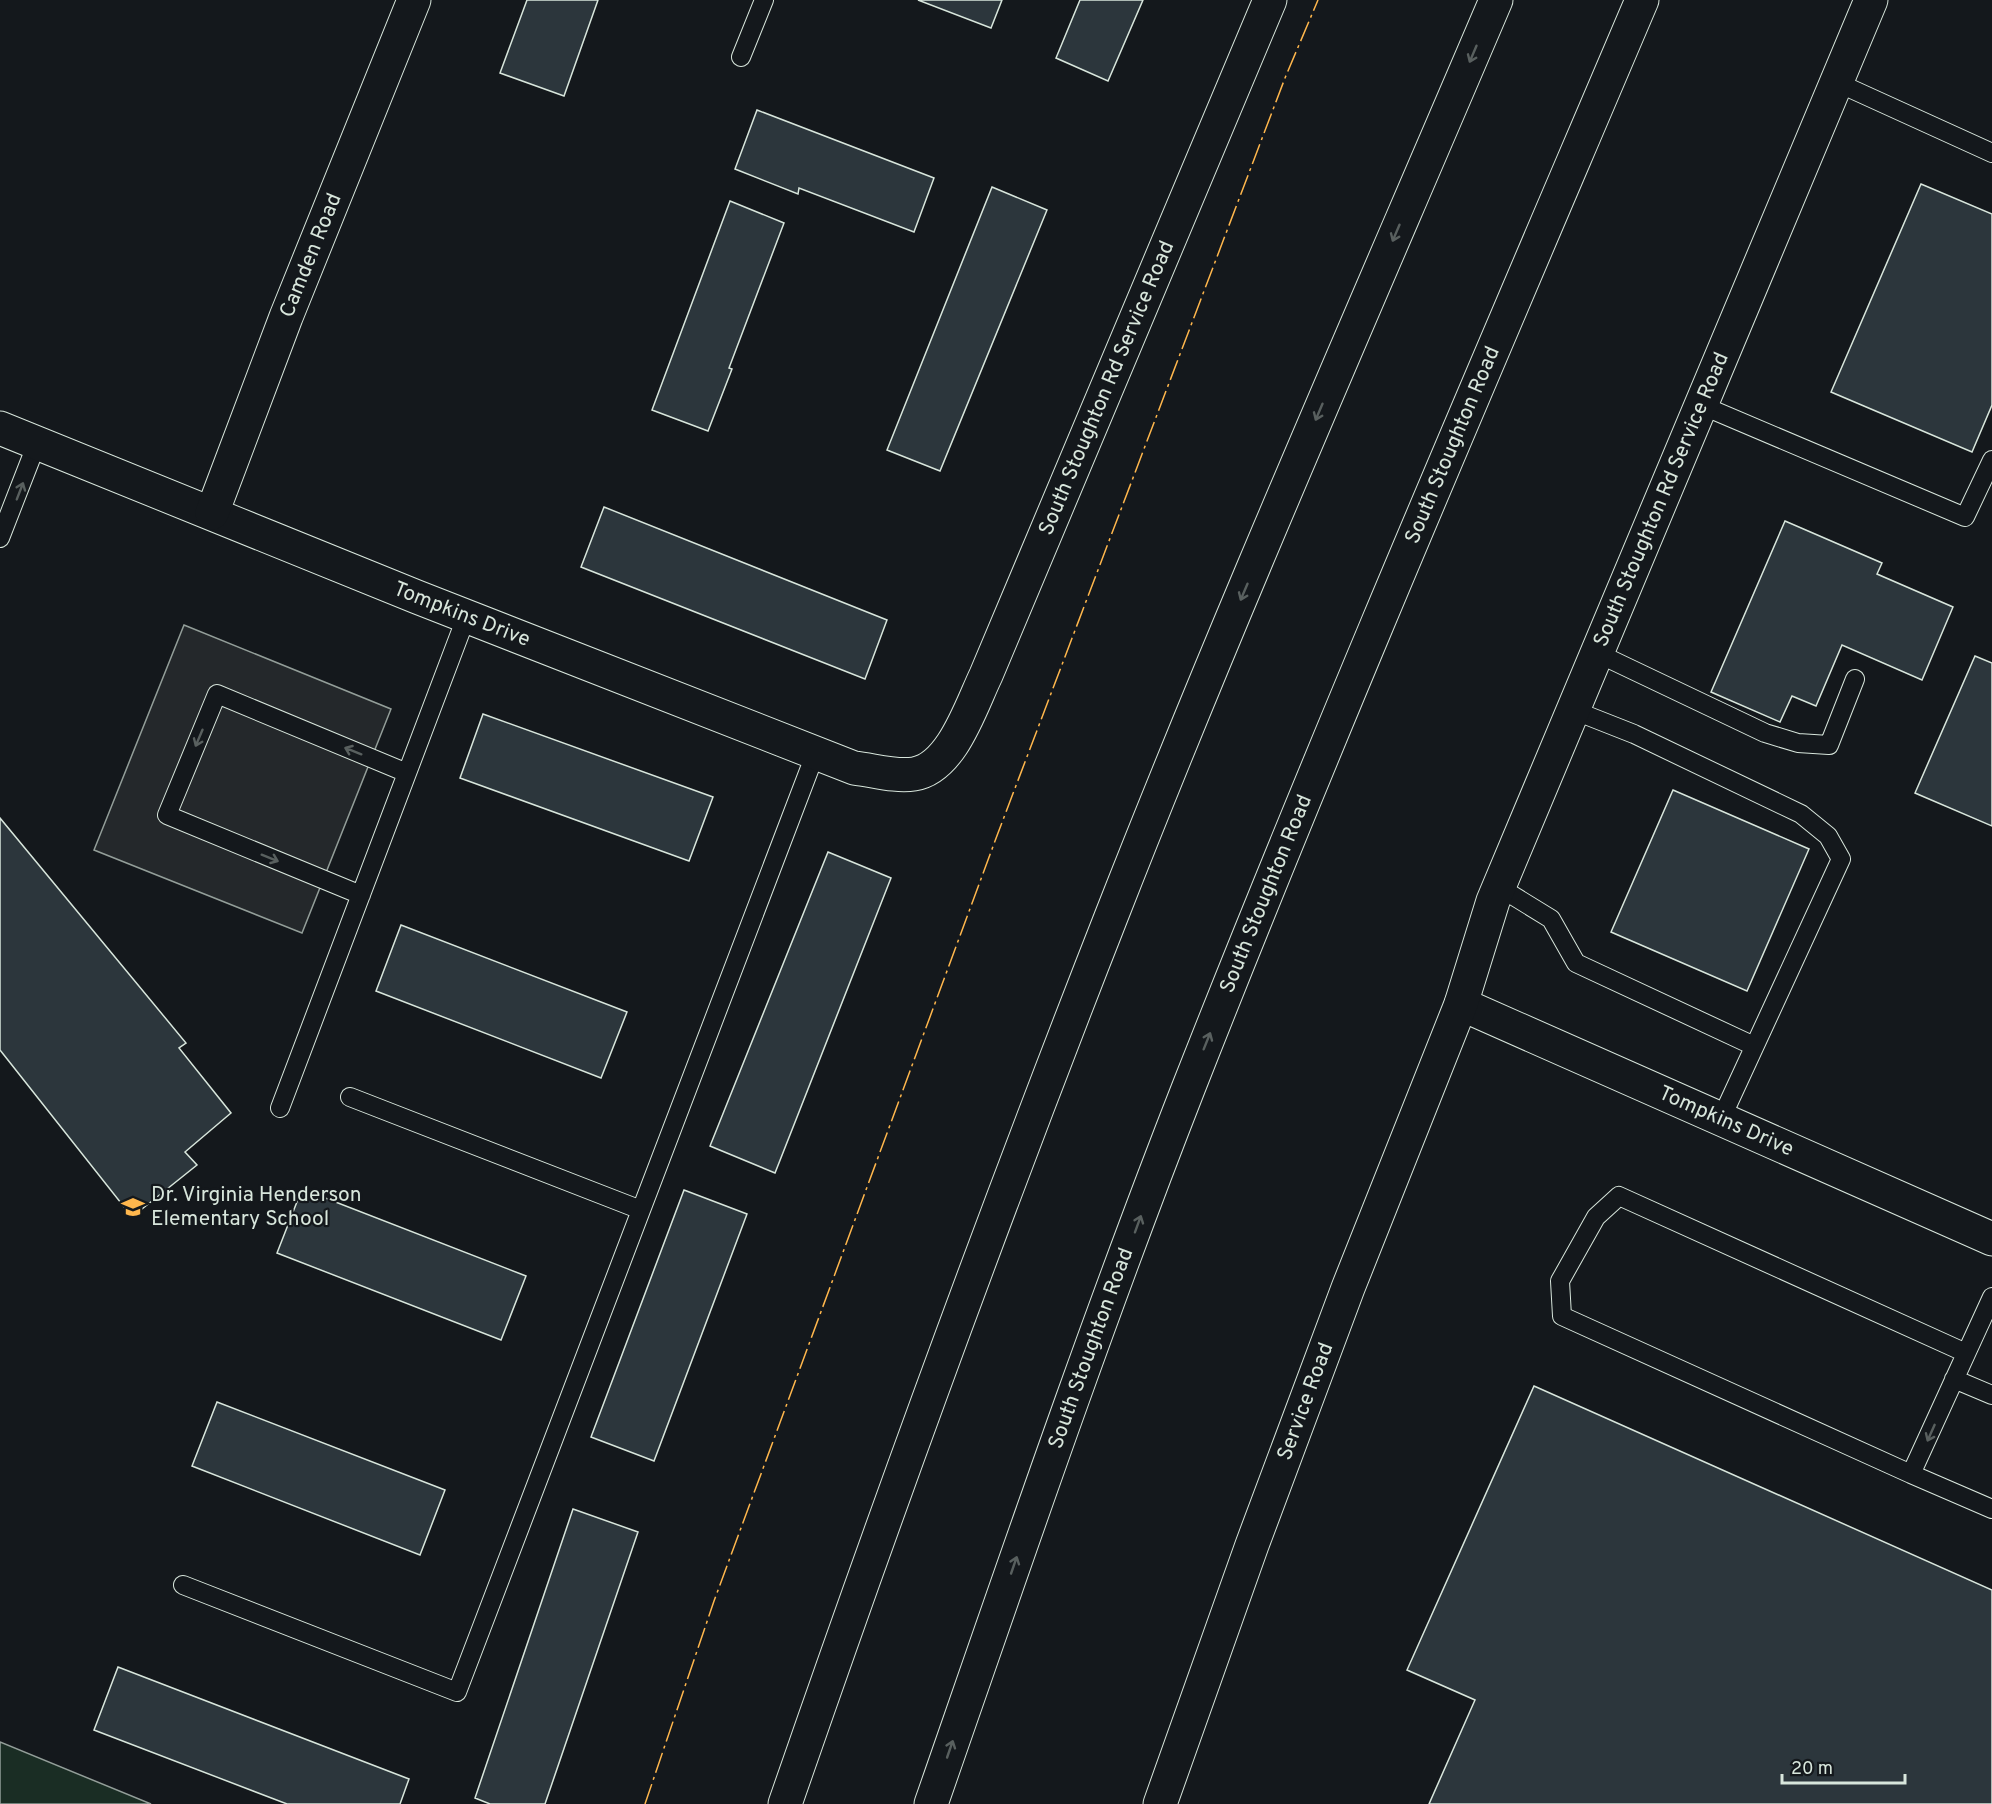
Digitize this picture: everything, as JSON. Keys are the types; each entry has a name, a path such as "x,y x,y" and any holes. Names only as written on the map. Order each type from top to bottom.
{"street":[{"name":"Camden Road","path":"212,513 286,317 414,0"},
{"name":"South Stoughton Rd Service Road","path":"928,768 940,762 950,750 986,675 1270,0"},
{"path":"785,1804 869,1563 1111,918 1301,456 1496,0"},
{"name":"South Stoughton Road","path":"931,1804 1051,1460 1187,1091 1478,385 1642,0"},
{"name":"South Stoughton Rd Service Road","path":"1461,1004 1499,887 1870,0"},
{"name":"Tompkins Drive","path":"0,428 854,768 904,775 917,774 928,768"},
{"name":"Tompkins Drive","path":"1461,1004 1992,1239"},
{"name":"Service Road","path":"1160,1804 1252,1545 1348,1288 1461,1004"}],"lane":[{"path":"741,57 764,0"},
{"path":"1836,82 1992,153"},
{"path":"1701,405 1965,517 1992,460"},
{"path":"0,538 37,443"},
{"path":"280,1108 467,615"},
{"path":"1597,653 1765,733 1798,742 1829,745 1855,679"},
{"path":"361,895 166,815 217,694 407,773"},
{"path":"1573,710 1634,734 1801,814 1828,836 1841,859 1721,1119"},
{"path":"183,1585 457,1692 816,752"},
{"path":"1499,887 1551,919 1576,963 1754,1046"},
{"path":"350,1097 641,1210"},
{"path":"1966,1353 1619,1196 1596,1217 1560,1281 1562,1316 1992,1509"},
{"path":"1911,1474 1992,1297"},
{"path":"1954,1379 1992,1395"}],"green space":[{"path":"0,1742 151,1804 0,1804"}],"shaded area":[{"path":"184,625 391,709 302,933 94,850"}],"building":[{"path":"527,0 598,0 564,96 500,73"},
{"path":"918,0 1002,0 991,28"},
{"path":"1080,0 1143,0 1108,81 1056,58"},
{"path":"757,110 934,178 914,232 799,188 798,194 735,169"},
{"path":"1921,184 1992,214 1992,405 1972,452 1831,392"},
{"path":"992,187 1047,210 940,471 887,450"},
{"path":"730,201 784,223 729,368 732,369 708,431 652,410"},
{"path":"604,507 887,620 865,679 581,567"},
{"path":"1785,521 1882,563 1877,574 1953,607 1922,680 1842,645 1816,706 1792,696 1780,722 1711,692"},
{"path":"1975,656 1992,663 1992,826 1915,793"},
{"path":"483,714 713,797 689,861 460,778"},
{"path":"1673,790 1809,849 1747,991 1611,932"},
{"name":"Dr. Virginia Henderson Elementary School","path":"0,818 186,1043 179,1048 231,1113 185,1152 197,1165 132,1217 0,1050"},
{"path":"828,852 891,878 775,1173 710,1146"},
{"path":"401,925 627,1012 601,1078 376,991"},
{"path":"302,1189 526,1276 501,1340 277,1253"},
{"path":"684,1190 747,1214 654,1461 591,1437"},
{"path":"1534,1386 1992,1590 1992,1804 1429,1804 1475,1700 1407,1670"},
{"path":"217,1402 445,1490 420,1555 192,1466"},
{"path":"573,1509 638,1532 545,1804 490,1804 475,1798"},
{"path":"118,1667 409,1779 400,1804 287,1804 94,1730"}],"power":[{"path":"645,1804 714,1601 998,833 1285,78 1318,0"}],"place":[{"name":"Dr. Virginia Henderson Elementary School","path":"133,1207"}]}
